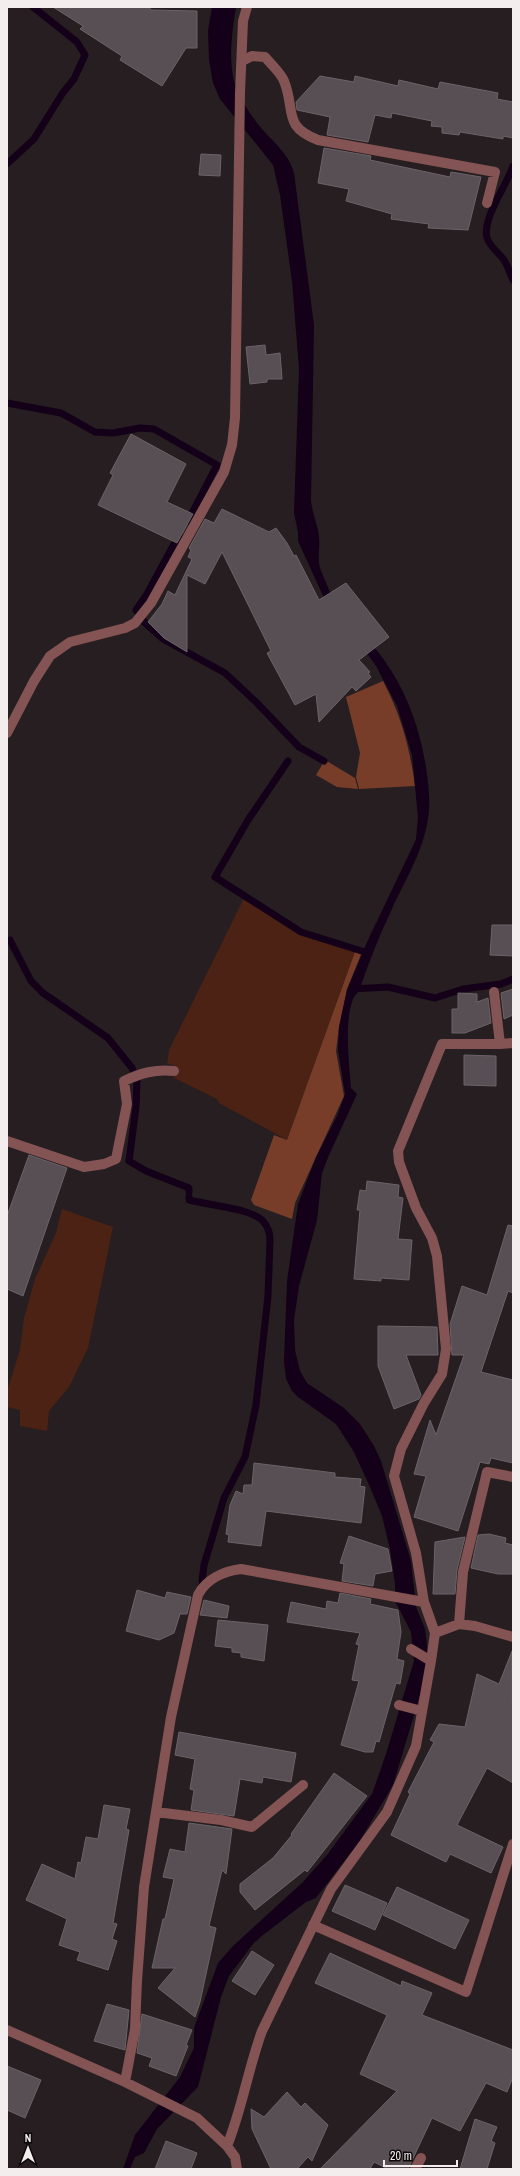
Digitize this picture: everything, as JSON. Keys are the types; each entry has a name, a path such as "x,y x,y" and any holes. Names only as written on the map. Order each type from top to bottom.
{"street":[{"path":"7,733 34,681 50,656 70,642 104,635 134,623 151,603 224,472 232,445 235,418 240,93 243,21 248,7"},
{"path":"242,61 252,56 265,57 284,80 295,126 304,135 318,140 495,172 487,203"},
{"path":"494,992 500,1044"},
{"path":"227,2146 238,2117 254,2052 262,2031 331,1889 387,1812 416,1746 431,1661 435,1633 424,1602 416,1553 394,1476 401,1450 424,1403 442,1374 446,1349 437,1256 432,1238 416,1208 398,1162 398,1151 442,1044 513,1044"},
{"path":"7,1140 84,1167 104,1164 116,1159 127,1104 124,1081 135,1076 157,1070 174,1071"},
{"path":"459,1624 463,1572 487,1472 513,1477"},
{"path":"125,2082 135,2029 136,1981 144,1887 171,1717 198,1594 202,1587 229,1570 241,1569 424,1602"},
{"path":"435,1633 459,1624 475,1626 513,1637"},
{"path":"411,1648 431,1661"},
{"path":"399,1704 422,1711"},
{"path":"156,1812 220,1820 252,1827 303,1785"},
{"path":"313,1924 466,1992 513,1844"},
{"path":"7,2030 125,2082 197,2118 227,2146 235,2157 237,2169"},
{"path":"415,2169 421,2158"}],"shaded area":[{"path":"212,7 236,7 231,59 237,90 255,121 285,154 294,173 314,325 311,500 319,537 320,566 329,590 340,608 378,652 399,684 420,738 427,776 429,811 423,841 418,855 382,930 350,1009 348,1031 349,1066 351,1088 357,1094 322,1173 317,1220 299,1286 294,1320 295,1350 300,1371 307,1383 344,1408 360,1424 374,1446 381,1461 411,1561 416,1607 425,1629 428,1654 423,1685 393,1785 359,1842 316,1898 306,1902 263,1935 253,1944 229,1976 221,1997 198,2087 157,2129 144,2153 135,2157 130,2169 123,2169 135,2135 180,2077 194,2048 194,2028 218,1963 233,1946 302,1883 327,1855 372,1794 386,1754 414,1661 411,1632 395,1601 395,1584 390,1549 382,1516 370,1487 354,1452 336,1424 298,1397 292,1391 286,1379 284,1362 287,1281 298,1204 316,1157 337,1116 345,1094 338,1050 339,1027 347,990 367,942 416,839 418,818 412,755 397,706 376,666 369,656 354,642 324,598 298,541 298,532 294,513 299,369 292,281 280,195 273,165 220,99 213,83 209,60 208,31"},
{"path":"383,681 395,706 404,732 415,786 359,789 356,777 360,753 346,697"},
{"path":"325,760 355,778 358,789 337,787 316,775"},
{"path":"244,898 298,932 356,949 287,1140 219,1103 217,1099 174,1078 175,1066 167,1063 169,1050"},
{"path":"356,949 362,952 347,989 339,1027 336,1051 344,1096 295,1203 292,1219 254,1205 251,1200 274,1135 287,1140"},
{"path":"62,1209 113,1227 88,1348 69,1387 49,1411 47,1431 20,1426 20,1410 7,1407 7,1391 20,1350 24,1318 35,1279 56,1233"}],"building":[{"path":"53,7 149,7 151,10 197,11 197,48 186,48 162,86 120,60 122,56 80,29 83,26"},
{"path":"320,76 354,82 355,76 398,86 399,80 438,89 440,82 498,93 497,99 513,102 513,138 503,136 503,139 460,132 459,135 442,133 442,127 431,126 432,121 392,113 391,118 375,115 368,142 327,135 330,117 297,110 296,102"},
{"path":"324,148 371,156 370,160 450,177 451,172 481,177 468,230 428,228 429,224 391,219 392,214 346,201 349,189 318,183"},
{"path":"201,154 221,155 220,176 199,175"},
{"path":"265,345 266,355 280,353 282,379 267,379 267,382 250,384 246,347"},
{"path":"131,434 186,464 167,502 193,514 177,543 98,505 113,475 110,473"},
{"path":"222,509 269,532 276,528 294,556 296,555 319,600 346,583 389,637 359,660 370,672 368,673 371,677 356,691 352,687 319,722 316,694 295,705 267,653 271,651 222,552 205,584 187,575 187,652 164,638 148,622 162,604 168,591 175,595 192,559 188,557 191,550 189,548 205,519 214,523"},
{"path":"492,925 513,925 513,956 490,955"},
{"path":"513,989 513,1015 504,1019 501,993"},
{"path":"458,993 477,994 477,1002 488,998 491,1023 465,1033 452,1033 452,1009 458,1009"},
{"path":"464,1055 496,1056 496,1086 464,1085"},
{"path":"29,1155 67,1168 23,1296 7,1289 7,1216"},
{"path":"367,1181 399,1185 398,1197 403,1198 398,1239 412,1240 409,1280 381,1278 381,1281 354,1279 360,1210 357,1210 360,1190 366,1191"},
{"path":"508,1225 513,1226 513,1293 508,1291 481,1372 513,1380 513,1463 491,1458 489,1464 480,1462 458,1531 414,1517 426,1476 414,1474 430,1420 436,1435 464,1355 452,1355 450,1324 462,1286 487,1295"},
{"path":"378,1326 437,1327 438,1355 406,1355 421,1395 419,1399 394,1409 378,1366"},
{"path":"254,1463 335,1473 335,1477 361,1479 360,1486 365,1487 361,1523 266,1511 261,1546 228,1542 229,1535 226,1534 230,1505 236,1491 243,1494 244,1485 252,1485"},
{"path":"489,1534 506,1538 505,1543 513,1545 513,1574 498,1574 471,1568 478,1535"},
{"path":"349,1536 388,1549 392,1571 375,1574 373,1586 342,1581 344,1564 340,1563"},
{"path":"465,1537 457,1570 455,1594 433,1594 435,1542"},
{"path":"137,1590 165,1598 167,1592 191,1597 187,1614 180,1614 174,1633 159,1640 126,1631"},
{"path":"340,1593 371,1599 370,1604 398,1610 401,1632 397,1659 404,1661 400,1684 396,1683 379,1742 376,1741 373,1752 365,1752 341,1745 359,1681 352,1680 359,1645 356,1644 360,1633 287,1622 291,1602 326,1609 327,1601 338,1603"},
{"path":"204,1600 229,1606 227,1618 200,1615"},
{"path":"218,1620 268,1625 264,1661 241,1657 241,1653 232,1652 232,1648 215,1646"},
{"path":"512,1651 513,1783 487,1768 457,1825 503,1847 491,1873 450,1854 446,1862 391,1835 410,1794 408,1792 434,1742 430,1740 439,1724 465,1727 477,1674 499,1684"},
{"path":"179,1732 296,1753 291,1782 263,1777 262,1783 240,1779 234,1816 191,1810 194,1790 190,1789 195,1759 175,1755"},
{"path":"334,1773 367,1796 307,1872 305,1870 255,1910 240,1892 240,1884 273,1858 292,1835 291,1834"},
{"path":"104,1805 130,1809 126,1829 129,1830 113,1923 117,1924 112,1939 117,1941 108,1970 77,1960 80,1952 59,1945 67,1919 26,1900 42,1864 75,1879 78,1862 81,1863 86,1837 98,1839"},
{"path":"189,1823 232,1829 226,1874 222,1870 209,1926 216,1928 200,2002 195,2017 158,1988 175,1968 152,1968 174,1879 163,1877 170,1849 185,1852"},
{"path":"345,1885 387,1903 375,1930 332,1911"},
{"path":"397,1887 469,1920 455,1949 383,1915"},
{"path":"252,1951 274,1965 255,1995 232,1981"},
{"path":"330,1953 401,1986 402,1981 432,1993 422,2015 513,2050 513,2077 507,2092 486,2083 460,2131 432,2118 408,2169 388,2169 374,2162 370,2169 320,2169 397,2091 360,2074 387,2015 315,1983"},
{"path":"107,2004 129,2010 125,2050 94,2041"},
{"path":"142,2014 192,2030 186,2045 188,2046 176,2076 149,2066 152,2058 137,2053"},
{"path":"7,2066 41,2080 25,2118 7,2110"},
{"path":"287,2092 301,2107 305,2103 328,2125 312,2161 308,2157 297,2169 271,2169 252,2129 251,2109 264,2117"},
{"path":"475,2119 497,2127 491,2141 495,2143 487,2169 460,2169"},
{"path":"166,2141 197,2153 191,2169 155,2169"}],"waterway":[{"path":"7,164 34,139 62,94 74,79 85,55 77,42 33,7"},
{"path":"513,166 491,211 486,230 488,241 504,260 513,280"},
{"path":"7,403 61,413 95,432 113,433 140,428 154,429 217,465 188,521"},
{"path":"179,535 147,594 136,610 145,623 163,639 225,673 256,702 299,747 324,761"},
{"path":"288,761 248,820 215,877 301,932 368,953"},
{"path":"10,940 31,981 43,993 108,1038 132,1068 137,1081 136,1107 129,1161 146,1171 189,1188 189,1192"},
{"path":"352,989 388,987 435,998 463,989 501,984 513,979"},
{"path":"189,1197 189,1200 238,1210 256,1216 266,1225 270,1237 268,1296 256,1405 245,1457 224,1498 204,1565 202,1581"}]}
